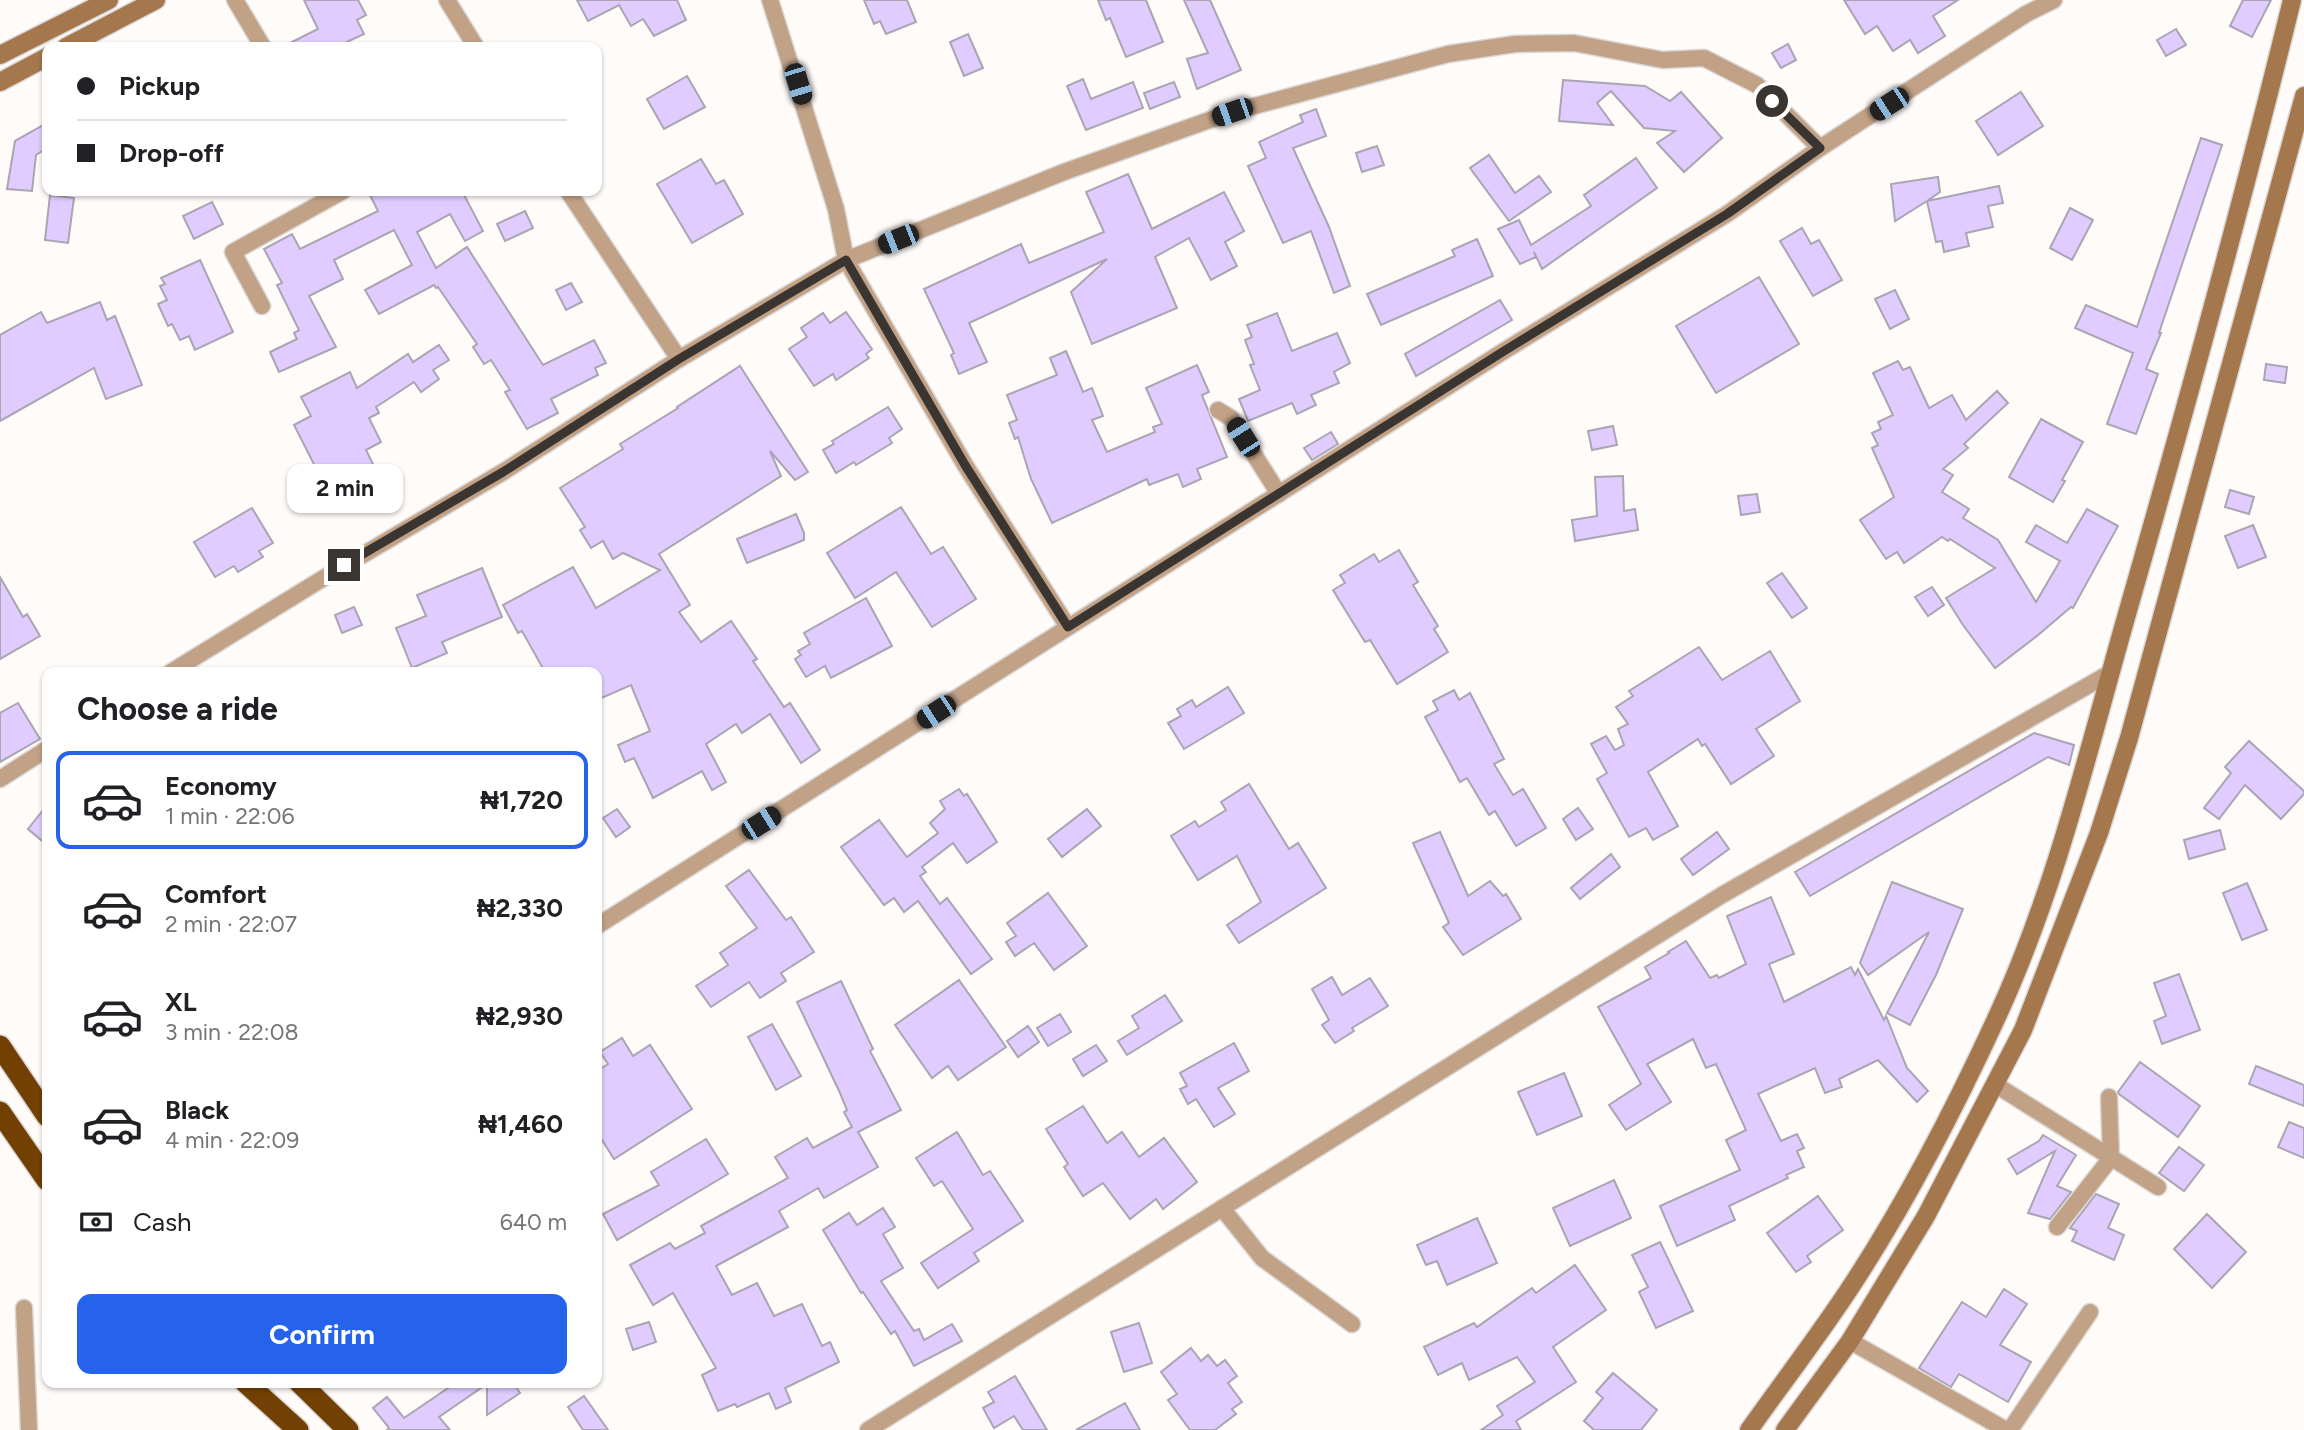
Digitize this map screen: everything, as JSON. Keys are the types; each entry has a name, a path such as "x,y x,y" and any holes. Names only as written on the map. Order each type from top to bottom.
{"highway":[{"path":"0,1046 42,1109"},
{"path":"0,1112 42,1173"},
{"path":"252,1388 298,1430"},
{"path":"305,1388 348,1430"}],"main road":[{"path":"0,55 109,0"},
{"path":"76,42 156,0"},
{"path":"1749,1430 1858,1274 1905,1196 1998,1017 2034,926 2073,811 2214,305 2291,0"},
{"path":"0,82 42,60"},
{"path":"1785,1430 1850,1341 1926,1216 2023,1030 2060,935 2099,833 2129,738 2304,96"}],"street":[{"path":"235,0 260,42"},
{"path":"447,0 473,42"},
{"path":"769,0 836,209 846,260 965,465 1068,627"},
{"path":"2017,0 2026,15"},
{"path":"602,923 1504,351 1727,214 1820,148 2026,15 2054,0"},
{"path":"180,667 321,579 503,472 679,359 846,260 1064,172 1232,112 1448,54 1515,44 1574,43 1663,60 1704,58 1756,85 1820,148"},
{"path":"262,306 233,252 334,196"},
{"path":"571,196 679,359"},
{"path":"1219,410 1231,418 1279,494"},
{"path":"869,1430 1722,895 2110,673"},
{"path":"0,779 42,752"},
{"path":"1996,1085 2158,1187"},
{"path":"2057,1227 2111,1158 2109,1097"},
{"path":"1222,1208 1262,1258 1352,1324"},
{"path":"24,1308 29,1430"},
{"path":"1850,1341 2008,1430 2090,1312"}],"building":[{"path":"304,0 358,0 366,15 357,20 364,34 347,42 292,42 318,29"},
{"path":"577,0 677,0 686,20 654,36 643,19 631,26 619,5 588,21"},
{"path":"864,0 907,0 916,22 886,34 880,21 874,24"},
{"path":"1098,0 1146,0 1163,42 1126,57 1110,18 1106,20"},
{"path":"1184,0 1210,0 1241,70 1197,89 1187,59 1208,53"},
{"path":"1844,0 1958,0 1933,16 1945,36 1918,53 1910,40 1893,51 1877,26 1865,34"},
{"path":"2243,0 2271,0 2252,37 2230,26"},
{"path":"2176,29 2186,45 2166,56 2157,40"},
{"path":"968,34 983,68 964,76 950,42"},
{"path":"1788,44 1796,60 1781,68 1772,53"},
{"path":"687,76 705,107 664,129 647,99"},
{"path":"1083,79 1091,99 1133,82 1143,108 1086,130 1067,86"},
{"path":"1563,80 1645,86 1670,101 1681,92 1722,138 1684,172 1657,143 1675,131 1644,128 1611,91 1597,103 1613,125 1559,121"},
{"path":"1174,82 1180,97 1150,109 1144,93"},
{"path":"2021,92 2043,126 1998,155 1976,121"},
{"path":"1316,109 1326,136 1293,148 1329,227 1350,286 1334,293 1311,231 1283,243 1248,166 1266,158 1259,142 1303,122 1300,115"},
{"path":"42,126 42,151 36,155 32,191 7,189 15,141"},
{"path":"2201,138 2222,145 2161,333 2146,369 2158,374 2136,434 2107,424 2133,353 2075,328 2086,305 2137,327"},
{"path":"1377,146 1384,165 1362,172 1356,153"},
{"path":"1489,155 1515,193 1539,176 1551,192 1509,221 1470,168"},
{"path":"1636,158 1657,188 1542,269 1534,252 1536,257 1520,264 1498,229 1519,220 1531,245 1591,206 1584,195"},
{"path":"701,159 716,184 724,180 743,214 692,243 657,184"},
{"path":"1128,174 1152,229 1224,192 1244,231 1225,242 1237,266 1211,280 1189,238 1155,257 1177,308 1092,344 1071,292 1107,259 969,323 987,362 959,374 951,355 954,353 924,289 1021,244 1029,263 1104,232 1086,192"},
{"path":"1938,177 1940,192 1895,221 1891,184"},
{"path":"1999,186 2003,203 1988,206 1993,227 1966,233 1969,246 1944,252 1942,241 1936,242 1927,201"},
{"path":"50,196 74,198 68,243 45,240"},
{"path":"370,196 465,196 483,231 465,241 450,214 417,232 436,268 467,247 543,365 594,340 606,363 595,368 598,375 551,399 558,413 527,429 505,392 510,390 491,360 484,364 473,347 477,344 438,287 434,285 379,314 365,290 412,265 394,230 334,260 343,279 309,296 336,347 279,372 270,352 297,339 294,333 299,330 277,285 282,283 264,249 292,234 300,249 378,211"},
{"path":"212,202 223,224 194,239 183,216"},
{"path":"2070,208 2093,220 2072,260 2050,248"},
{"path":"525,211 533,228 505,241 497,224"},
{"path":"1802,228 1811,244 1819,240 1842,280 1813,296 1780,241"},
{"path":"1477,239 1493,276 1381,325 1367,294 1455,256 1452,250"},
{"path":"200,260 233,332 195,350 189,336 180,340 172,324 168,326 158,304 167,300 160,286 165,284 161,278"},
{"path":"1759,277 1799,344 1716,393 1676,326"},
{"path":"571,283 582,302 566,310 556,290"},
{"path":"1895,290 1909,319 1890,329 1875,299"},
{"path":"1500,300 1512,320 1416,376 1405,354"},
{"path":"100,302 107,320 115,316 142,385 106,399 94,368 0,421 0,335 41,312 47,323"},
{"path":"846,312 872,349 866,354 869,358 836,380 833,374 814,386 789,349 807,337 801,328 823,313 830,323"},
{"path":"1277,313 1292,351 1337,333 1350,363 1334,372 1339,383 1311,395 1316,405 1297,414 1292,403 1248,421 1239,399 1260,390 1250,365 1254,364 1245,340 1252,337 1247,325"},
{"path":"439,345 449,360 433,370 439,379 421,392 414,382 376,407 379,413 369,418 381,442 366,450 374,466 346,480 343,475 324,484 294,425 311,416 301,397 350,372 357,388 408,354 413,362"},
{"path":"1066,351 1083,392 1092,388 1103,416 1092,420 1107,452 1155,432 1153,427 1162,424 1146,388 1197,365 1209,392 1202,395 1227,457 1197,469 1201,479 1183,487 1178,474 1149,485 1147,479 1052,523 1031,479 1018,437 1015,439 1009,423 1017,420 1007,395 1057,375 1050,358"},
{"path":"1898,361 1903,370 1910,367 1929,408 1952,395 1966,420 1997,391 2008,403 1964,444 1968,448 1943,469 1953,475 1942,492 1969,509 1963,518 1998,540 2036,602 2060,561 2026,542 2036,525 2067,543 2087,509 2118,526 2073,608 1995,668 1946,598 1995,568 1950,539 1948,541 1942,537 1904,563 1897,552 1886,559 1860,520 1894,497 1872,448 1878,445 1872,433 1881,429 1878,422 1893,415 1873,373"},
{"path":"2266,364 2287,367 2285,383 2264,380"},
{"path":"740,366 808,472 795,480 770,451 781,476 659,554 690,605 679,612 701,642 731,621 757,659 753,661 784,707 790,703 820,750 801,763 770,714 742,733 736,724 706,744 726,782 712,790 702,771 653,798 634,758 625,762 618,745 650,731 631,685 602,698 602,667 542,667 522,631 518,633 503,605 573,567 596,608 660,570 623,553 613,559 603,541 591,548 580,530 585,527 560,488 623,449 620,444"},
{"path":"888,407 902,429 889,438 892,443 856,465 854,462 836,473 823,450 834,444 832,441"},
{"path":"2041,419 2083,442 2053,502 2009,477"},
{"path":"1613,426 1617,445 1592,450 1588,431"},
{"path":"1331,432 1338,444 1312,460 1304,448"},
{"path":"1623,476 1624,511 1635,509 1638,530 1575,541 1572,520 1597,516 1595,477"},
{"path":"2230,490 2254,497 2249,514 2225,507"},
{"path":"1757,494 1760,512 1741,515 1738,496"},
{"path":"901,507 931,554 943,547 976,599 932,627 896,572 855,598 827,553"},
{"path":"252,508 273,543 259,551 263,557 238,572 234,566 215,577 194,542"},
{"path":"796,514 804,540 747,563 737,539"},
{"path":"2253,525 2266,557 2238,568 2225,536"},
{"path":"1399,550 1418,582 1413,585 1438,626 1434,629 1448,652 1397,684 1370,640 1365,642 1333,590 1345,583 1340,575 1374,554 1379,562"},
{"path":"482,568 502,617 442,642 447,653 412,667 396,628 426,616 417,595"},
{"path":"1782,573 1807,608 1792,618 1767,583"},
{"path":"0,577 23,617 27,614 40,636 0,659"},
{"path":"1932,587 1944,605 1928,616 1915,597"},
{"path":"866,598 892,646 831,678 825,666 806,677 795,659 801,655 798,651 810,644 804,633"},
{"path":"354,607 362,625 342,633 335,615"},
{"path":"1699,647 1722,680 1770,651 1800,701 1756,729 1774,756 1731,784 1705,744 1702,746 1698,739 1648,772 1678,826 1653,840 1646,828 1629,837 1597,779 1607,773 1591,744 1606,736 1615,750 1624,745 1618,729 1628,724 1616,707 1633,696 1629,691"},
{"path":"1228,687 1244,713 1184,749 1168,723 1181,716 1177,709 1192,700 1196,707"},
{"path":"1454,690 1459,700 1470,693 1504,759 1494,764 1513,795 1523,789 1546,828 1516,846 1495,811 1489,815 1467,778 1460,782 1425,717 1438,710 1433,701"},
{"path":"18,703 40,739 0,762 0,713"},
{"path":"2034,733 2074,745 2069,765 2048,757 1810,896 1795,872"},
{"path":"2249,741 2304,791 2281,819 2245,785 2219,819 2204,808 2231,773 2225,767"},
{"path":"1249,784 1289,849 1298,843 1326,888 1239,943 1227,925 1261,902 1237,856 1198,880 1171,836 1195,821 1199,827 1226,810 1221,802"},
{"path":"959,789 964,796 967,794 997,842 967,863 953,843 922,867 926,872 920,876 940,904 947,898 992,959 971,974 918,901 904,912 894,898 884,905 841,847 879,820 907,857 938,833 930,823 945,809 940,801"},
{"path":"1578,808 1593,829 1576,840 1563,819"},
{"path":"617,809 630,827 616,837 603,818"},
{"path":"1087,809 1101,826 1062,857 1048,839"},
{"path":"42,811 42,841 28,829"},
{"path":"2220,830 2225,849 2189,859 2184,840"},
{"path":"1440,832 1468,896 1490,881 1503,896 1506,894 1521,919 1463,955 1443,927 1449,923 1413,843"},
{"path":"1717,832 1729,849 1693,875 1681,859"},
{"path":"1611,854 1620,867 1580,899 1571,888"},
{"path":"749,870 786,920 791,917 814,952 781,973 786,981 760,998 749,982 711,1007 696,986 728,965 720,953 757,928 726,886"},
{"path":"1892,882 1963,909 1936,975 1910,1025 1887,1013 1929,932 1868,975 1860,963"},
{"path":"2247,883 2267,930 2242,940 2223,893"},
{"path":"1048,893 1087,946 1054,970 1034,943 1015,956 1006,942 1016,936 1007,923"},
{"path":"1771,897 1794,954 1769,964 1784,1002 1851,967 1855,975 1858,969 1884,1020 1886,1016 1907,1068 1928,1091 1917,1102 1878,1060 1839,1079 1842,1087 1825,1093 1815,1068 1758,1094 1781,1141 1797,1134 1804,1148 1797,1151 1804,1167 1786,1175 1788,1178 1729,1206 1735,1220 1677,1246 1660,1206 1740,1170 1726,1140 1746,1130 1716,1064 1706,1068 1693,1039 1647,1064 1671,1102 1626,1130 1609,1105 1641,1084 1598,1007 1651,978 1645,967 1686,941 1710,978 1717,975 1719,978 1746,964 1727,916"},
{"path":"2179,974 2200,1030 2162,1044 2154,1021 2166,1016 2154,983"},
{"path":"1332,977 1342,995 1370,978 1388,1006 1352,1028 1354,1031 1335,1043 1322,1025 1329,1020 1312,989"},
{"path":"959,980 1006,1047 958,1080 948,1066 932,1078 895,1025"},
{"path":"841,981 873,1049 870,1051 901,1110 858,1132 878,1167 824,1198 818,1188 779,1211 788,1227 716,1266 732,1295 757,1283 774,1316 802,1304 822,1346 830,1342 839,1362 785,1388 791,1402 776,1409 769,1393 737,1407 735,1404 718,1411 702,1375 716,1368 673,1293 653,1305 630,1265 670,1243 675,1249 705,1233 701,1226 788,1178 775,1157 807,1138 813,1148 852,1127 844,1112 847,1110 840,1093 797,1002"},
{"path":"1165,995 1182,1021 1127,1055 1118,1041 1139,1028 1132,1016"},
{"path":"1060,1014 1071,1032 1048,1046 1037,1028"},
{"path":"772,1024 801,1076 776,1090 748,1037"},
{"path":"1028,1026 1039,1042 1018,1057 1007,1041"},
{"path":"622,1038 633,1056 650,1045 692,1109 614,1159 602,1140 602,1068 608,1064 602,1051"},
{"path":"1234,1043 1249,1071 1218,1088 1235,1114 1214,1127 1196,1099 1188,1104 1180,1089 1187,1086 1180,1073"},
{"path":"1096,1045 1107,1061 1083,1076 1073,1059"},
{"path":"2140,1062 2200,1106 2178,1137 2119,1094"},
{"path":"2256,1066 2304,1085 2304,1106 2249,1084"},
{"path":"1564,1073 1582,1116 1537,1135 1518,1092"},
{"path":"1083,1106 1107,1143 1122,1132 1139,1157 1164,1138 1197,1182 1163,1209 1156,1199 1130,1219 1103,1183 1083,1196 1064,1167 1068,1164 1046,1129"},
{"path":"2289,1122 2304,1128 2304,1158 2278,1147"},
{"path":"957,1132 983,1175 990,1171 1023,1221 974,1253 979,1261 938,1288 921,1263 973,1229 942,1181 934,1186 916,1158"},
{"path":"2043,1135 2076,1155 2057,1186 2071,1192 2050,1219 2028,1213 2055,1151 2017,1174 2008,1159 2039,1141"},
{"path":"706,1139 728,1174 617,1240 603,1214 659,1185 651,1172"},
{"path":"2179,1147 2204,1165 2184,1191 2159,1173"},
{"path":"1614,1180 1631,1218 1570,1246 1553,1208"},
{"path":"2096,1194 2119,1204 2108,1228 2124,1235 2114,1260 2072,1241 2077,1231 2070,1228"},
{"path":"1818,1196 1843,1230 1807,1256 1811,1262 1796,1272 1767,1233"},
{"path":"883,1208 895,1227 883,1234 903,1268 881,1281 914,1331 919,1329 924,1340 952,1324 962,1341 914,1366 895,1331 891,1334 863,1292 861,1293 823,1230 849,1213 857,1225"},
{"path":"2207,1214 2246,1252 2212,1288 2174,1249"},
{"path":"1477,1218 1497,1263 1447,1285 1437,1261 1426,1265 1417,1245"},
{"path":"1660,1242 1693,1311 1656,1328 1639,1292 1648,1287 1632,1255"},
{"path":"1575,1265 1606,1310 1553,1347 1576,1382 1516,1421 1521,1430 1481,1430 1503,1415 1497,1406 1535,1382 1517,1357 1469,1380 1462,1363 1438,1375 1424,1347 1474,1323 1477,1327 1532,1288 1536,1293"},
{"path":"2004,1289 2027,1304 2000,1345 2031,1362 2008,1402 1959,1374 1951,1387 1919,1368 1962,1302 1986,1317"},
{"path":"649,1322 656,1342 633,1350 626,1329"},
{"path":"1139,1323 1152,1363 1124,1372 1111,1332"},
{"path":"1191,1348 1201,1361 1208,1355 1217,1366 1225,1360 1237,1376 1228,1383 1242,1402 1232,1409 1236,1414 1215,1430 1190,1430 1168,1400 1177,1394 1161,1372"},
{"path":"1613,1373 1657,1410 1641,1430 1594,1430 1584,1421 1603,1398 1596,1392"},
{"path":"1015,1376 1047,1430 1023,1430 1014,1416 994,1428 983,1408 994,1402 988,1392"},
{"path":"448,1388 481,1388 439,1417 450,1430 387,1430 389,1428 373,1408 387,1397 404,1418"},
{"path":"487,1388 517,1388 520,1393 487,1415"},
{"path":"584,1396 608,1430 583,1430 568,1407"},
{"path":"1125,1403 1140,1430 1076,1430"}],"route":[{"path":"344,565 503,472 679,359 846,260 965,465 1068,627 1504,351 1727,214 1820,148 1772,101"}]}
